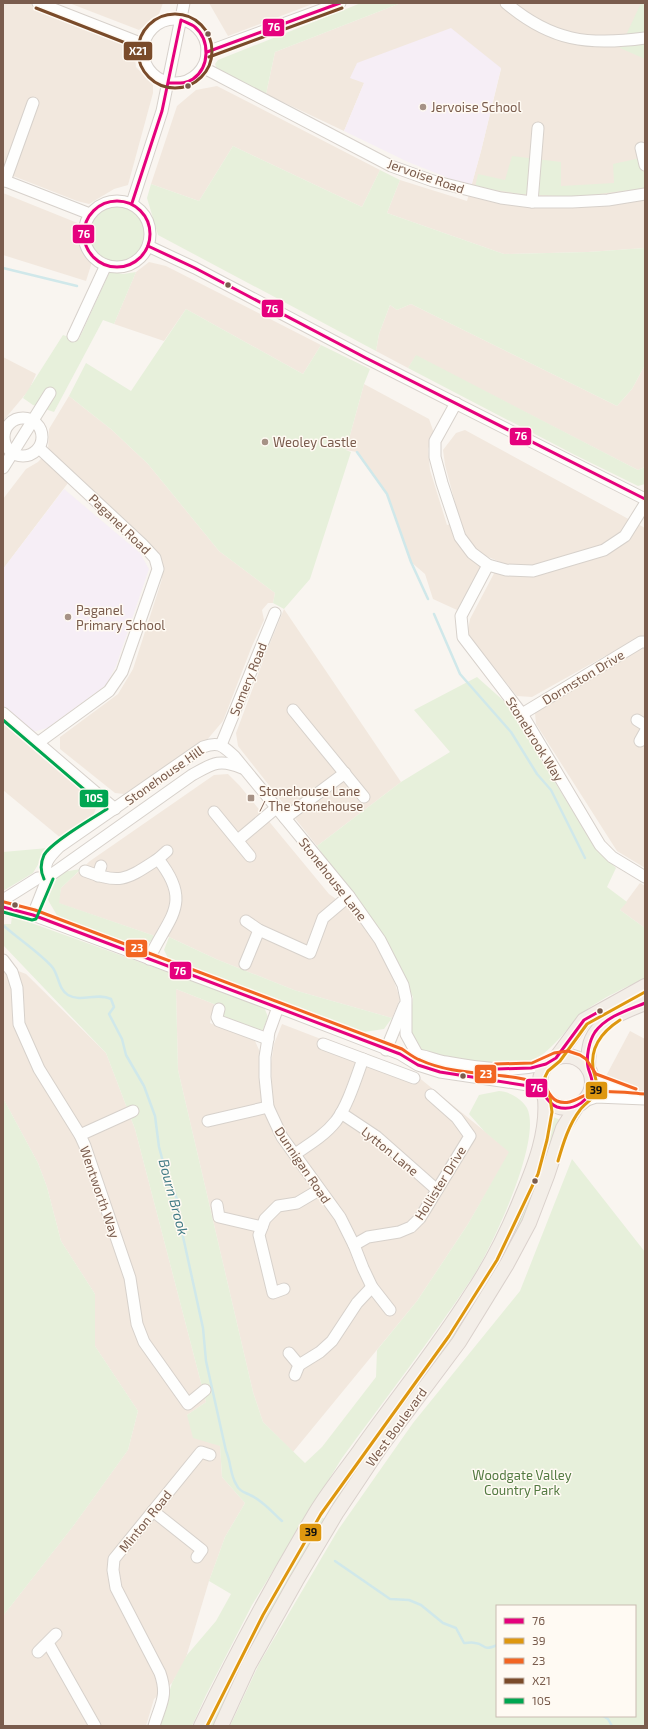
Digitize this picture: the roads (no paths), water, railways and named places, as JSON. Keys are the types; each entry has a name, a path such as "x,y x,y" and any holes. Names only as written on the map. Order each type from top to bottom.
{"main road":[{"path":"645,986 584,1020 540,1076 543,1094 549,1102 560,1107 571,1108 580,1103 591,1090 591,1040 600,1027 619,1015 645,1003"},
{"path":"551,1061 562,1056 573,1057 579,1059 590,1073"},
{"name":"West Boulevard","path":"201,1726 259,1613 317,1511 453,1321 493,1258 533,1172 545,1127 546,1112 543,1094"},
{"name":"West Boulevard","path":"221,1726 249,1665 337,1512 379,1449 458,1342 507,1264 529,1223 548,1176 563,1128 580,1103"}],"street":[{"path":"38,3 143,44"},
{"path":"132,203 162,111 169,83 184,3"},
{"path":"208,52 340,3"},
{"path":"506,3 529,22 554,33 569,37 596,42 617,42 645,38"},
{"path":"168,20 181,20 188,22 197,28 205,39 208,52 204,68 185,83 174,84 156,78 148,70 143,60 143,44 148,32 157,24 168,20"},
{"name":"Jervoise Road","path":"204,68 392,166 433,181 501,198 532,202 608,200 645,194"},
{"path":"34,103 4,181 90,214"},
{"path":"532,202 538,128"},
{"path":"641,148 645,165"},
{"path":"113,200 132,203 139,208 146,216 150,227 150,238 143,255 136,262 127,266 117,267 106,265 96,259 88,250 84,238 85,226 90,214 99,206 113,200"},
{"path":"148,246 195,268 645,499"},
{"path":"73,336 106,265"},
{"path":"3,468 50,393"},
{"path":"456,403 435,441 435,457 460,537 472,553 488,565 506,570 533,570 604,550 625,536 645,504"},
{"path":"21,417 33,420 42,432 42,440 39,448 29,455 23,456 13,453 8,449 4,440 5,424 21,417"},
{"name":"Paganel Road","path":"39,448 142,544 155,558 158,569 122,672 109,691 39,742"},
{"name":"Stonebrook Way","path":"488,565 461,616 463,637 522,714 600,845 612,856 645,877"},
{"name":"Somery Road","path":"221,744 275,613"},
{"name":"Dormston Drive","path":"522,714 640,642 645,642"},
{"path":"293,710 364,797"},
{"path":"3,713 39,742 115,809"},
{"name":"Stonehouse Hill","path":"33,915 48,877 45,871 49,857 59,847 203,747 211,744 221,744 234,756 243,768"},
{"name":"Stonehouse Hill","path":"3,900 38,878 48,877 192,776 214,764 229,762 243,768"},
{"name":"Stonehouse Lane","path":"243,768 349,896 380,940 403,985 406,999 406,1034 417,1054"},
{"path":"285,818 345,773"},
{"path":"238,840 276,808"},
{"path":"214,812 250,856"},
{"path":"85,871 100,871 113,880 124,878 134,874 158,859 167,851"},
{"path":"149,958 169,924 175,910 176,890 168,872 158,859"},
{"path":"246,921 308,958 323,918 349,896"},
{"path":"3,907 33,915 278,1007 386,1050 400,1054 418,1065 440,1072 528,1085 543,1094"},
{"path":"245,964 259,930"},
{"name":"Wentworth Way","path":"3,960 12,972 17,988 19,1024 40,1069 80,1135 130,1278 137,1324 144,1342 188,1404 205,1390"},
{"path":"386,1050 406,999"},
{"name":"Dunnigan Road","path":"278,1007 269,1032 265,1057 268,1107 282,1137 340,1217 372,1287 390,1310"},
{"path":"219,1009 217,1017 219,1021 268,1039"},
{"path":"323,1044 414,1078"},
{"path":"400,1054 417,1054 445,1062 502,1070 531,1068 551,1061"},
{"path":"295,1154 323,1134 341,1113 364,1059"},
{"path":"590,1073 645,1099"},
{"name":"Hollister Drive","path":"354,1245 368,1237 400,1232 411,1226 420,1218 438,1190 452,1163 470,1136 457,1118 431,1095"},
{"path":"580,1103 596,1097 645,1099"},
{"path":"208,1121 268,1107"},
{"path":"80,1135 133,1111"},
{"name":"Lytton Lane","path":"341,1113 377,1137 438,1190"},
{"path":"284,1289 273,1292 259,1235 265,1219 278,1206 297,1203 319,1190"},
{"path":"217,1205 219,1218 262,1227"},
{"path":"289,1353 297,1370 332,1341 358,1303 372,1287"},
{"name":"Minton Road","path":"154,1726 170,1694 116,1588 113,1570 114,1559 201,1452 210,1455"},
{"path":"154,1511 202,1550"},
{"path":"38,1652 56,1634"},
{"path":"48,1643 95,1726"}],"waterway":[{"path":"3,268 77,286"},
{"path":"357,452 387,494 411,562 428,599"},
{"path":"434,614 460,674 511,732 537,774 551,790 585,858"},
{"name":"Bourn Brook","path":"4,926 49,963 65,993 79,998 105,997 111,999 114,1007 109,1014 122,1039 126,1055 144,1086 155,1116 159,1147 166,1173 177,1199 182,1232 203,1328 206,1361 234,1480 240,1490 259,1500 282,1521"},
{"name":"Bourn Brook","path":"335,1561 390,1599 409,1600 421,1605 443,1623 456,1628 464,1643 478,1644 486,1648 496,1645"},
{"name":"Bourn Brook","path":"605,1717 608,1719 612,1726"}],"place":[{"name":"Jervoise School","path":"423,107"},
{"name":"Weoley Castle","path":"265,442"},
{"name":"Paganel Primary School","path":"68,617"},
{"name":"Stonehouse Lane / The Stonehouse","path":"251,798"}],"park label":[{"name":"Woodgate Valley Country Park","path":"522,1482"}]}
